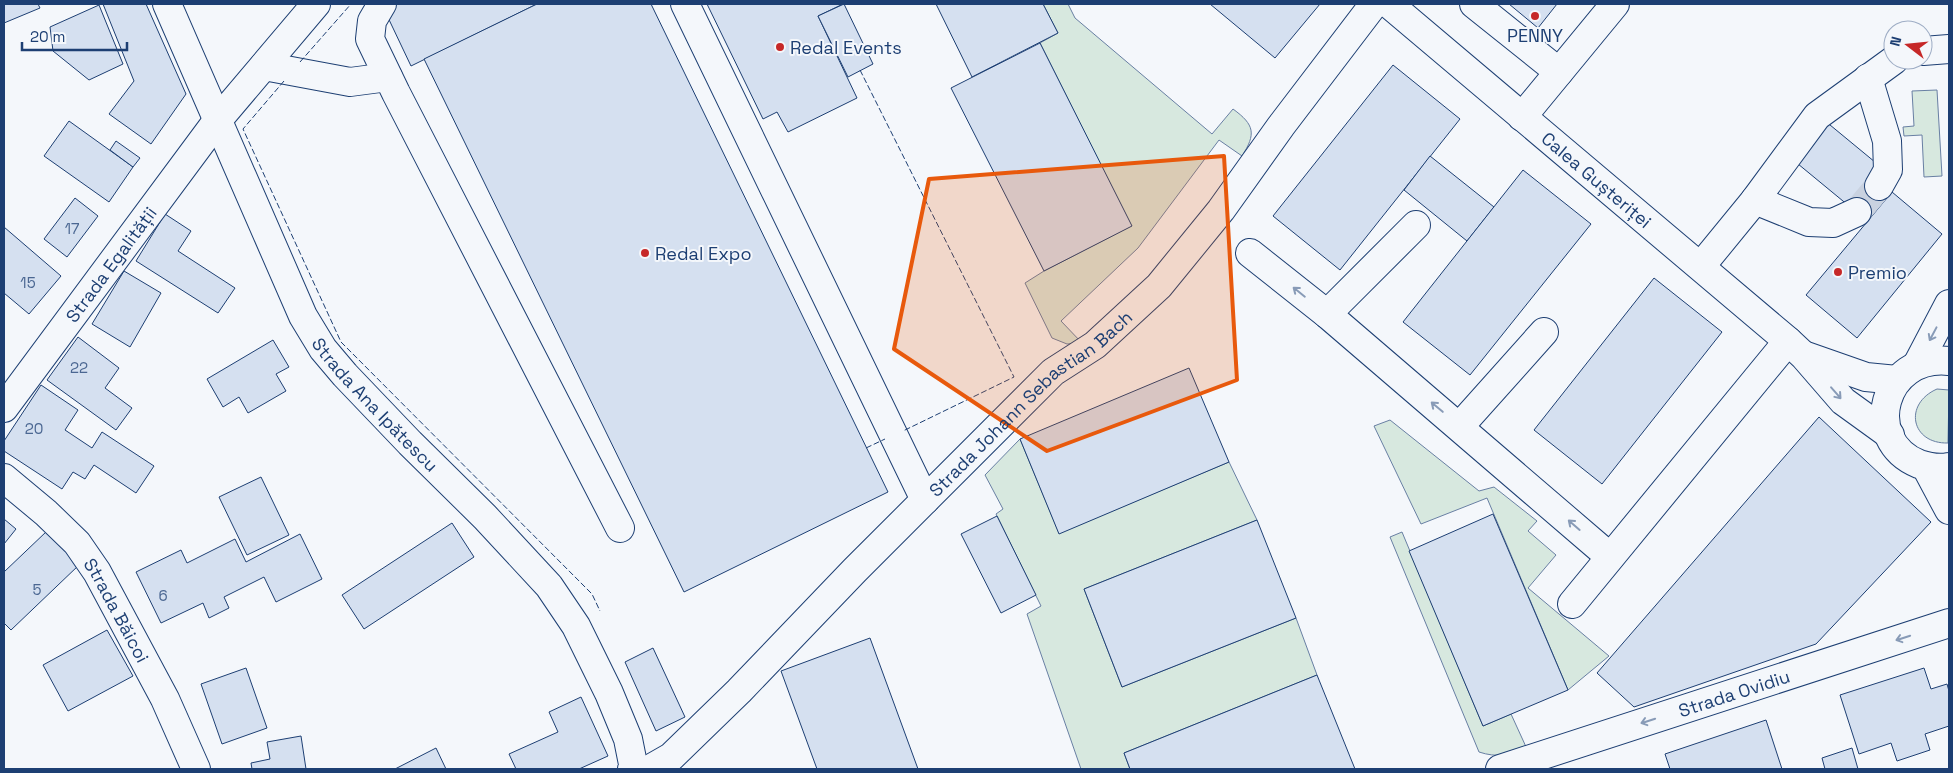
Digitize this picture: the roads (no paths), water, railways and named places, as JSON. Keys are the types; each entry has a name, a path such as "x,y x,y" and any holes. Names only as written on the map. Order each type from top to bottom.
{"street":[{"name":"Strada Ana Ipătescu","path":"167,4 303,316 323,350 397,429 485,517 548,586 576,626 609,693 628,739 633,764 632,769"},
{"path":"217,120 316,4"},
{"path":"382,4 372,20 370,39 620,528"},
{"path":"685,4 925,500"},
{"name":"Strada Johann Sebastian Bach","path":"650,769 671,757 739,691 855,570 1053,372 1095,345 1159,286 1221,210 1281,126 1374,4"},
{"path":"1474,4 1559,72"},
{"path":"1522,116 1615,4"},
{"name":"Calea Gușteriței","path":"1401,8 1522,116 1796,348 1843,401 1890,435"},
{"path":"1933,50 1949,49"},
{"path":"264,66 350,82 388,77"},
{"path":"1701,266 1755,200 1817,116 1883,68"},
{"path":"1868,78 1887,141 1888,170 1878,186"},
{"name":"Strada Egalității","path":"4,408 217,120"},
{"path":"1755,200 1808,222 1833,223 1857,212"},
{"path":"1327,314 1416,225"},
{"path":"1250,253 1327,314 1460,426 1610,557"},
{"path":"1949,304 1907,372 1890,393 1886,407 1886,421 1896,446 1904,455 1938,467 1949,510"},
{"path":"1460,426 1544,332"},
{"path":"1572,604 1610,557 1796,348"},
{"name":"Calea Gușteriței","path":"1796,348 1866,377 1907,372 1932,360 1949,360"},
{"name":"Strada Băicoi","path":"4,478 46,513 77,543 97,572 165,699 196,769"},
{"name":"Strada Ovidiu","path":"1514,767 1949,623"}],"tunnel":[{"path":"1857,212 1879,186"}],"place":[{"name":"PENNY","path":"1535,16"},
{"name":"Redal Events","path":"780,47"},
{"name":"Redal Expo","path":"645,253"},
{"name":"Premio","path":"1838,272"}]}
